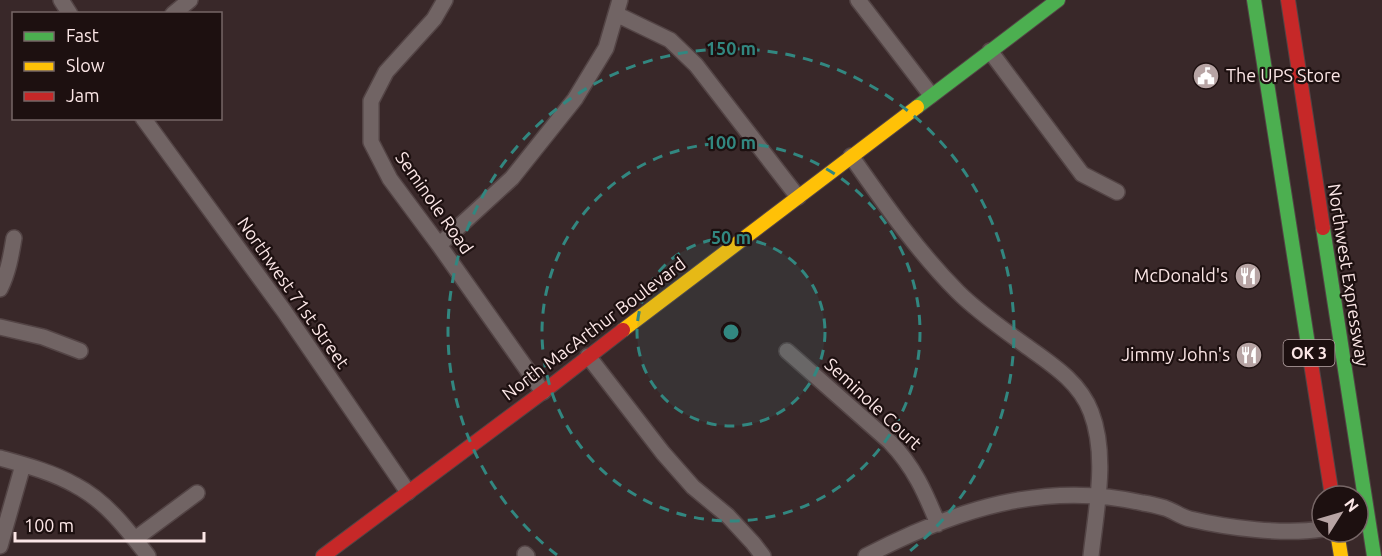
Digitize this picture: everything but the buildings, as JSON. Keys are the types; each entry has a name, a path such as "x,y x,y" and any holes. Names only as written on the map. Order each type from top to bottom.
{"main road":[{"name":"North MacArthur Boulevard","path":"323,556 543,392 1058,0"},
{"name":"OK 3","path":"1254,0 1330,484"},
{"name":"Northwest Expressway","path":"1288,0 1374,556"},
{"path":"1286,210 1307,251"},
{"path":"1316,268 1320,275 1332,282"},
{"path":"1300,290 1315,298"},
{"path":"1324,321 1345,372"}],"street":[{"path":"175,12 190,0"},
{"name":"Seminole Road","path":"445,0 434,19 386,72 371,101 371,142 390,179 543,392"},
{"path":"858,0 931,95"},
{"path":"439,245 512,178 575,99 606,48 618,7 670,40 696,65 798,197"},
{"path":"990,51 1082,174 1117,192"},
{"name":"Northwest 71st Street","path":"144,120 284,311 408,492"},
{"path":"851,156 925,256 956,290 1065,375 1090,410 1099,440 1099,477 1091,556"},
{"path":"0,289 11,259 14,238"},
{"path":"0,327 43,337 80,351"},
{"name":"Seminole Court","path":"787,351 902,454 914,471 938,524"},
{"path":"588,356 663,453 693,487 728,516 763,556"},
{"path":"0,458 63,479 90,494 117,518 148,556"},
{"path":"0,546 22,465"},
{"path":"135,539 197,493"},
{"path":"866,556 907,536 996,504 1056,495 1097,495 1122,498 1165,508 1187,518 1223,526 1310,530"}],"traffic: fast":[{"path":"917,107 1058,0"},
{"path":"1254,0 1310,357"},
{"path":"1323,228 1374,556"}],"traffic: slow":[{"path":"623,330 917,107"},
{"path":"1339,544 1341,556"}],"traffic: jam":[{"path":"1288,0 1323,228"},
{"path":"323,556 623,330"},
{"path":"1310,357 1330,484"}],"place":[{"name":"The UPS Store","path":"1206,76"},
{"name":"McDonald's","path":"1248,276"},
{"name":"Jimmy John's","path":"1249,355"}]}
